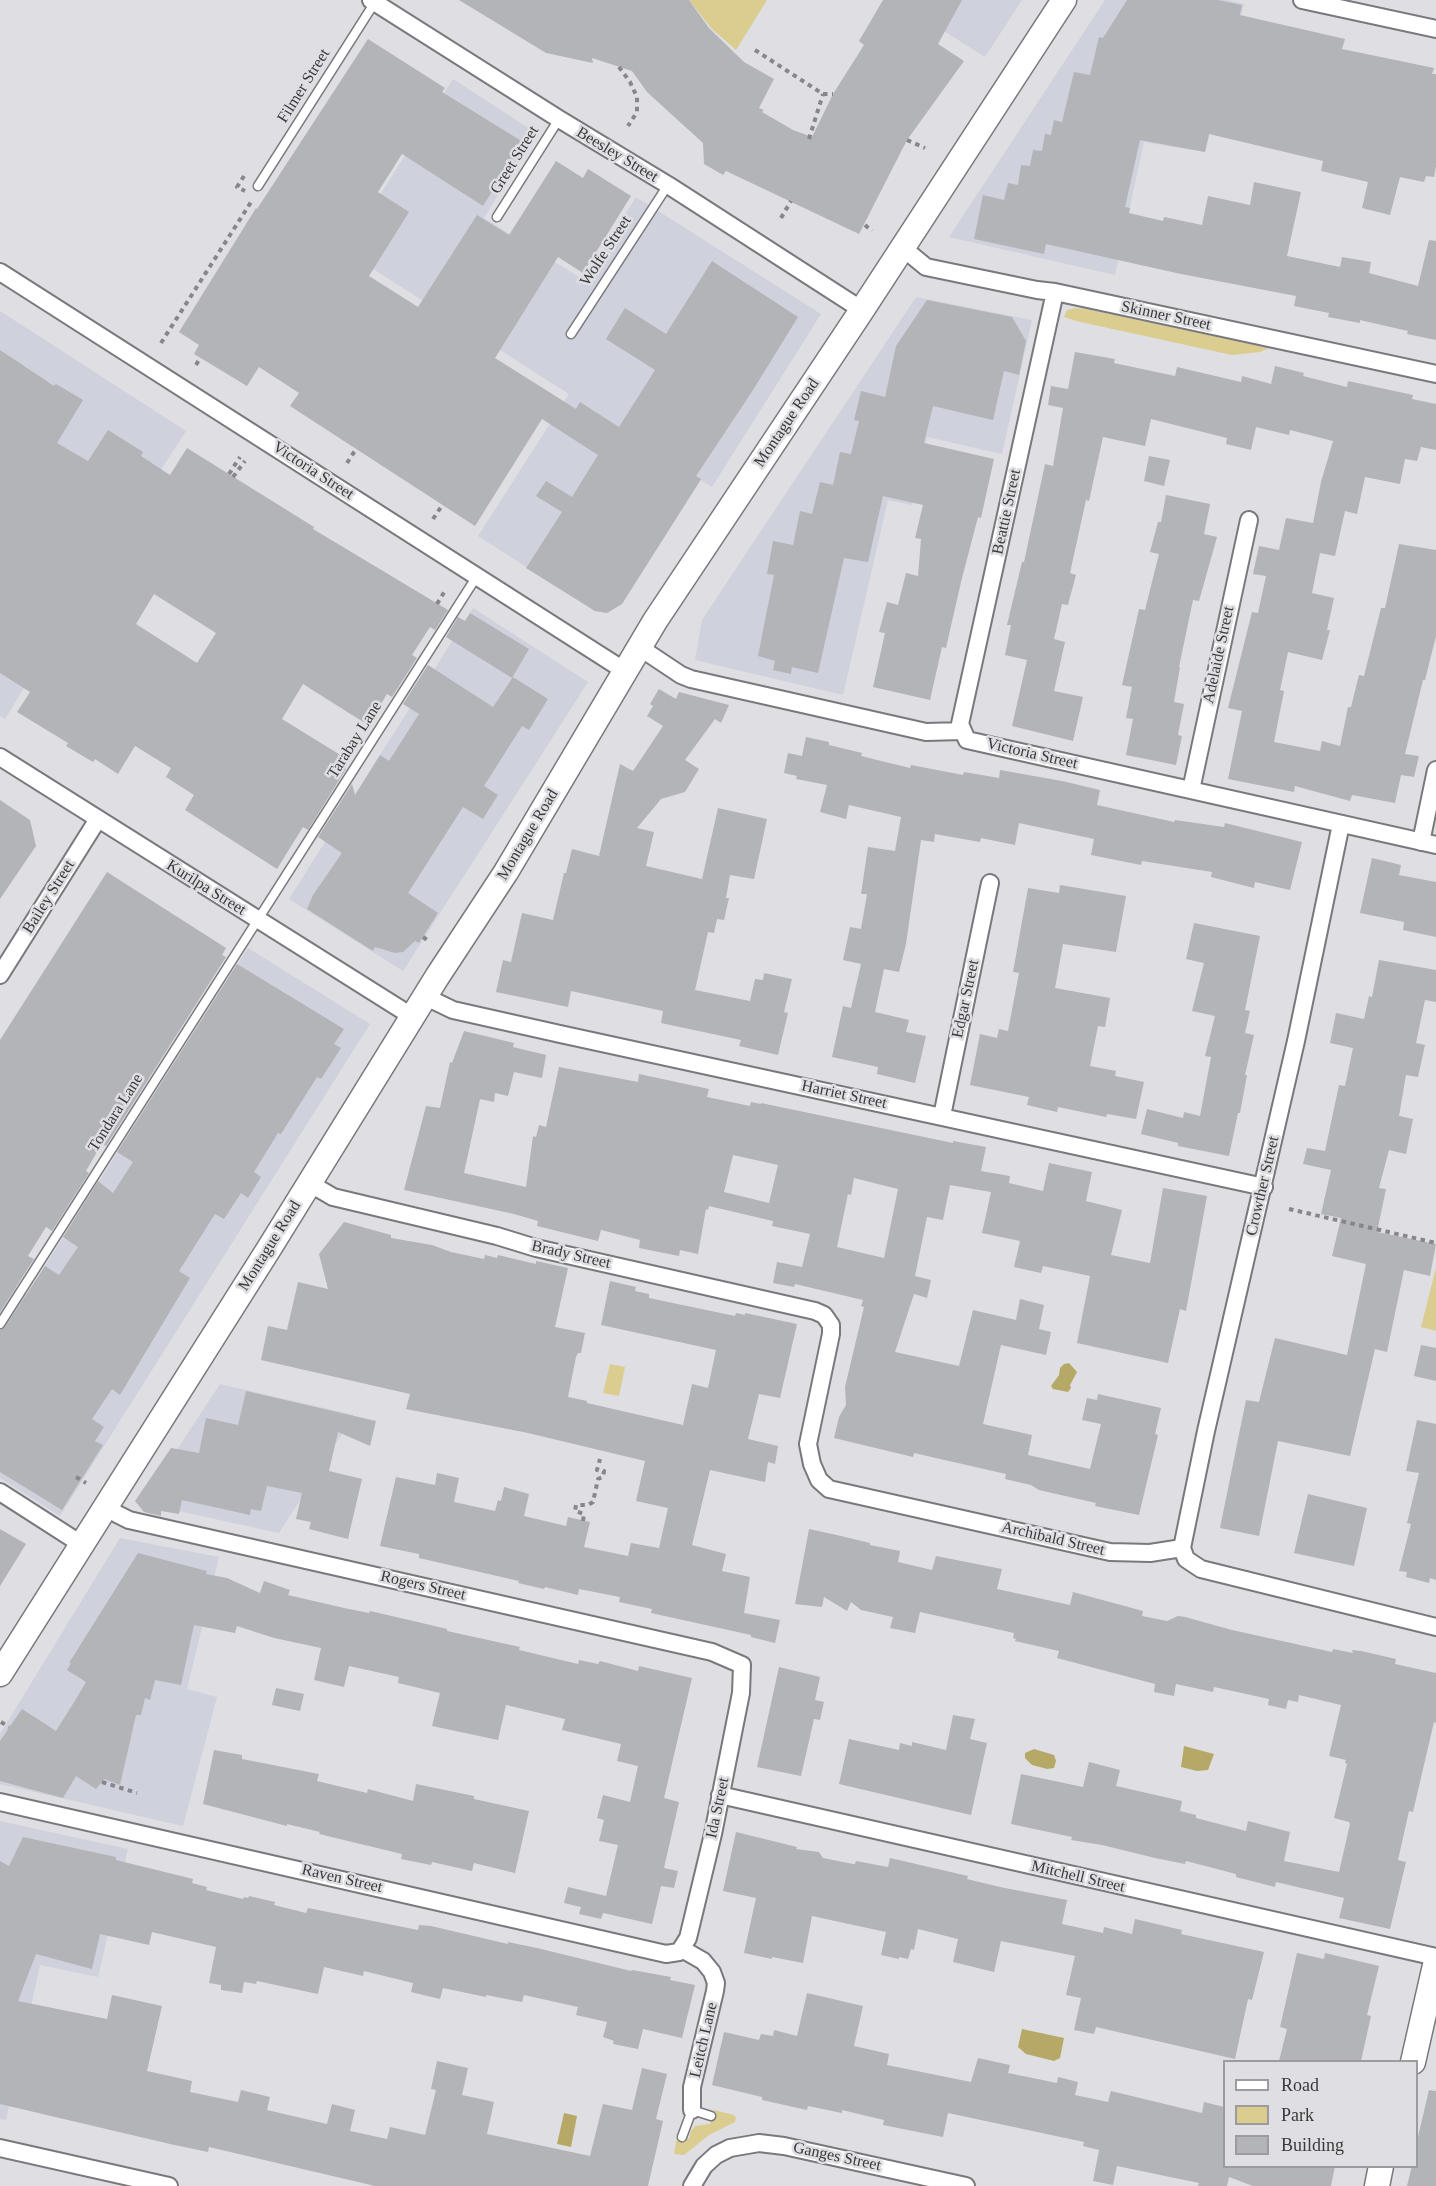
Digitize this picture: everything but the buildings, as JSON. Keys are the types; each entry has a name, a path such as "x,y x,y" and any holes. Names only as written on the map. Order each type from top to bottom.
{"street":[{"name":"Montague Road","path":"0,1674 506,872 639,647 1064,0"},
{"path":"1302,0 1436,29"},
{"name":"Beesley Street","path":"373,1 559,120 668,185 862,310"},
{"name":"Skinner Street","path":"903,248 926,267 1055,292 1436,374"},
{"name":"Victoria Street","path":"0,272 625,671"},
{"name":"Beattie Street","path":"962,731 960,723 1055,292"},
{"name":"Adelaide Street","path":"1191,790 1249,520"},
{"path":"639,647 681,675 691,679 926,732 962,731"},
{"name":"Victoria Street","path":"962,731 967,740 1429,843"},
{"name":"Kurilpa Street","path":"0,757 257,920 419,1007"},
{"path":"1429,843 1436,770"},
{"name":"Bailey Street","path":"0,975 98,819"},
{"name":"Crowther Street","path":"1182,1548 1206,1431 1264,1187 1341,824"},
{"name":"Edgar Street","path":"942,1116 990,882"},
{"name":"Harriet Street","path":"419,1007 442,1006 1264,1187"},
{"name":"Brady Street","path":"309,1183 333,1197 536,1248 815,1311 824,1315 831,1325"},
{"name":"Archibald Street","path":"831,1325 808,1444 812,1464 819,1480 829,1489 1110,1552 1150,1553 1182,1548"},
{"path":"0,1492 81,1544"},
{"name":"Rogers Street","path":"106,1506 117,1515 129,1520 712,1652 741,1665"},
{"path":"1182,1548 1186,1559 1201,1569 1436,1627"},
{"name":"Ida Street","path":"682,1949 690,1934 720,1795 742,1688 741,1665"},
{"name":"Mitchell Street","path":"720,1795 1436,1959"},
{"name":"Raven Street","path":"0,1802 666,1954 675,1954 682,1949"},
{"name":"Leitch Lane","path":"682,1949 703,1962 712,1972 716,1983 692,2087 692,2110"},
{"path":"1413,2060 1432,1998 1436,1959"},
{"name":"Ganges Street","path":"692,2186 710,2160 723,2151 742,2144 769,2144 966,2186"},
{"path":"0,2148 169,2186"},
{"path":"1377,2186 1381,2168"},
{"path":"1394,2186 1397,2168"}],"lane":[{"name":"Filmer Street","path":"258,186 373,1"},
{"name":"Greet Street","path":"497,217 559,120"},
{"name":"Wolfe Street","path":"571,334 668,185"},
{"name":"Tarabay Lane","path":"257,920 276,894 477,576"},
{"name":"Tondara Lane","path":"0,1324 257,920"},
{"path":"682,2137 692,2110 711,2116"}],"path":[{"path":"755,50 822,94 833,94"},
{"path":"619,67 637,97 637,112 628,126"},
{"path":"809,139 822,94"},
{"path":"907,140 925,148"},
{"path":"782,218 791,201"},
{"path":"865,225 872,231"},
{"path":"196,365 200,358"},
{"path":"347,463 356,449"},
{"path":"240,457 231,476 245,461"},
{"path":"433,519 443,504"},
{"path":"437,604 446,589"},
{"path":"423,937 430,942"},
{"path":"1289,1209 1436,1243"},
{"path":"583,1521 584,1514 575,1511 576,1505 588,1505 593,1502 598,1479 603,1477 604,1471 597,1470 600,1459"},
{"path":"76,1477 86,1483"},
{"path":"1,1722 9,1727"},
{"path":"102,1782 137,1793"}],"shaded area":[{"path":"895,0 1022,0 985,57"},
{"path":"1105,0 1227,0 1244,4 1205,152 1144,142 1115,275 949,237"},
{"path":"453,79 536,133 484,218 584,280 636,197 821,314 712,487 701,480 622,604 607,613 595,611 478,536 569,394 345,251"},
{"path":"916,297 1032,320 1002,454 927,437 912,505 888,500 843,695 695,660 702,620"},
{"path":"0,311 186,431 97,569 5,719 0,716"},
{"path":"473,608 588,682 403,971 289,899"},
{"path":"248,948 370,1024 60,1516 0,1478 0,1278 27,1294"},
{"path":"1069,1363 1077,1372 1070,1385 1071,1388 1068,1392 1053,1389 1051,1386 1059,1375 1060,1368"},
{"path":"220,1384 354,1415 279,1533 142,1503"},
{"path":"120,1538 219,1557 187,1689 217,1697 183,1826 0,1784 0,1734"},
{"path":"1184,1746 1214,1754 1208,1770 1197,1771 1181,1767"},
{"path":"1034,1749 1054,1755 1056,1761 1054,1768 1047,1769 1032,1765 1025,1758 1025,1753"},
{"path":"0,1821 128,1849 98,1977 40,1965 6,2120 0,2119"},
{"path":"1022,2029 1064,2038 1060,2058 1054,2061 1026,2054 1018,2047"},
{"path":"564,2113 577,2116 571,2147 557,2144"}],"green space":[{"path":"689,0 767,0 736,50 711,28"},
{"path":"1075,308 1269,348 1260,352 1232,355 1064,317 1067,310"},
{"path":"1436,1268 1436,1331 1421,1327"},
{"path":"610,1364 625,1367 619,1396 603,1393"},
{"path":"714,2110 734,2115 735,2122 709,2135 684,2155 674,2154 677,2137 689,2139 695,2126 710,2124"}]}
